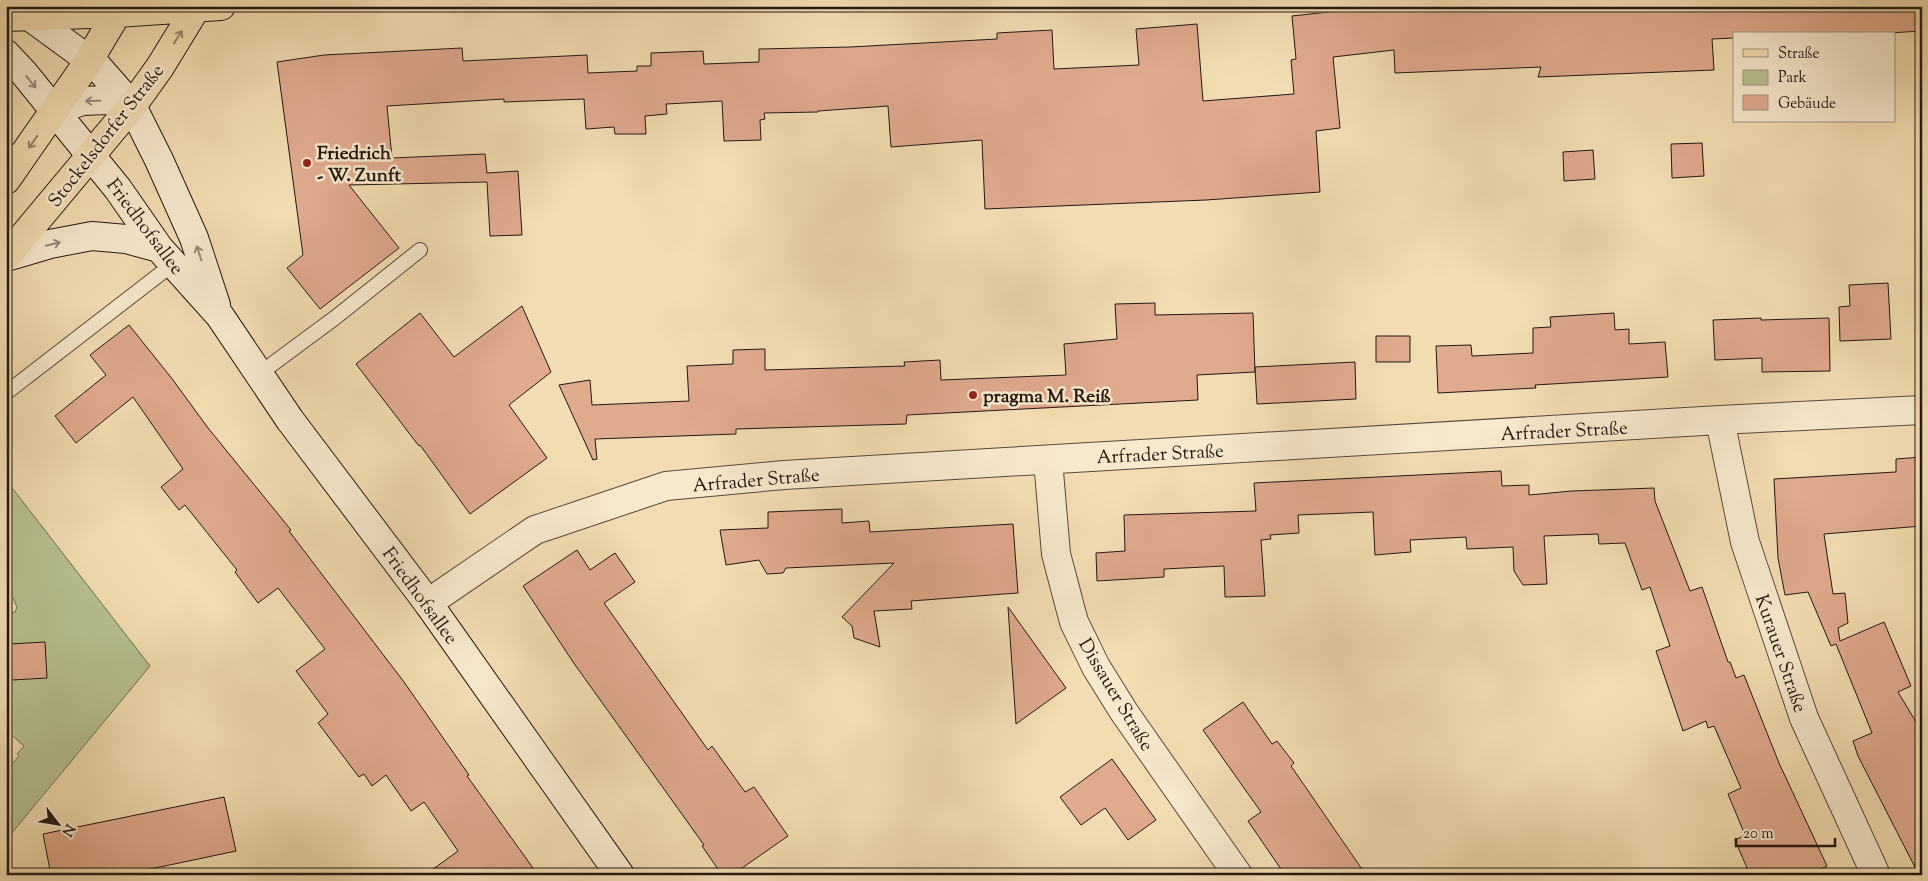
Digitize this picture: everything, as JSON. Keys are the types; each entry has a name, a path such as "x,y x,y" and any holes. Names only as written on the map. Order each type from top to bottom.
{"main road":[{"path":"18,17 208,7"},
{"name":"Stockelsdorfer Straße","path":"6,257 132,106 160,67 208,7"},
{"path":"6,180 89,60 116,13"}],"street":[{"name":"Friedhofsallee","path":"18,17 96,65 132,106 194,238 220,316"},
{"name":"Friedhofsallee","path":"6,54 23,72 118,189 166,256 220,316 290,420 428,603 620,875"},
{"path":"55,111 82,101 107,100 132,106"},
{"path":"6,257 50,244 92,236 126,239 166,256"},
{"name":"Arfrader Straße","path":"428,603 534,530 666,486 784,475 1720,420 1922,410"},
{"name":"Kurauer Straße","path":"1720,420 1745,542 1804,718 1876,875"},
{"name":"Dissauer Straße","path":"1048,460 1056,554 1074,622 1096,668 1124,712 1238,875"}],"lane":[{"path":"259,374 336,317 420,250"},
{"path":"6,393 166,256"}],"green space":[{"path":"6,480 150,666 6,840 6,771 19,756 17,754 24,746 6,730 6,616 15,612 17,607 6,582"}],"building":[{"path":"1406,6 1922,6 1922,31 1733,32 1733,38 1712,39 1714,70 1538,77 1541,67 1395,73 1394,50 1333,57 1340,128 1316,131 1320,192 1206,200 985,209 982,140 891,147 888,106 818,112 764,113 765,119 760,120 761,140 724,141 722,101 666,104 667,114 645,116 646,134 615,134 614,127 586,129 584,99 504,102 504,99 387,106 392,158 485,154 487,173 518,171 522,235 490,236 487,182 349,185 399,248 320,309 287,268 303,255 277,62 324,55 462,48 463,61 587,55 588,73 637,71 637,66 651,66 651,53 703,51 704,64 759,62 759,49 850,47 997,39 997,33 1052,30 1054,69 1139,65 1136,29 1197,24 1203,101 1294,94 1291,60 1296,59 1292,16 1365,8"},
{"path":"1702,143 1704,176 1672,178 1671,144"},
{"path":"1593,150 1595,179 1564,181 1563,152"},
{"path":"1888,283 1891,339 1840,341 1839,307 1850,306 1849,285"},
{"path":"1155,303 1155,315 1253,313 1255,372 1197,375 1198,400 907,415 906,424 736,429 736,434 595,439 597,459 593,460 559,385 590,380 592,405 689,401 687,366 733,364 733,350 765,349 765,370 905,366 904,362 940,360 941,380 1066,375 1064,344 1117,339 1115,304"},
{"path":"522,306 551,372 509,405 547,458 470,514 420,445 356,364 420,313 454,357"},
{"path":"1614,313 1615,330 1629,329 1629,344 1665,342 1668,377 1535,385 1536,388 1438,393 1436,346 1471,345 1472,356 1533,353 1533,328 1551,327 1550,317"},
{"path":"1761,318 1761,320 1829,318 1830,371 1762,372 1762,358 1715,360 1713,320"},
{"path":"129,325 208,428 291,530 289,531 404,682 469,775 467,776 538,875 425,875 458,851 424,802 411,811 386,775 372,786 364,774 359,777 318,723 328,714 296,671 325,649 278,588 258,603 235,572 237,570 185,505 179,510 161,487 183,469 133,397 76,443 55,416 106,375 90,355"},
{"path":"1376,336 1410,336 1410,362 1376,362"},
{"path":"1355,362 1356,399 1257,404 1255,367"},
{"path":"1922,457 1922,526 1824,534 1833,594 1845,593 1848,623 1838,628 1840,641 1884,622 1911,686 1898,692 1922,732 1922,875 1919,875 1858,756 1853,741 1872,733 1836,644 1831,646 1808,592 1785,595 1778,558 1774,479 1896,472 1896,459"},
{"path":"1501,471 1502,486 1529,485 1529,495 1572,491 1654,488 1655,501 1690,591 1702,587 1728,662 1730,662 1736,678 1744,675 1779,763 1827,866 1809,875 1750,875 1735,840 1745,835 1728,794 1741,788 1714,726 1708,728 1706,721 1683,731 1656,651 1670,646 1650,587 1642,590 1625,543 1599,544 1598,534 1544,536 1547,584 1523,585 1514,571 1513,547 1467,549 1466,537 1410,540 1411,552 1375,555 1373,512 1298,515 1299,533 1270,535 1271,539 1261,540 1265,596 1225,597 1224,566 1164,569 1164,577 1097,581 1096,553 1125,551 1124,515 1256,511 1254,483"},
{"path":"842,509 842,523 869,521 870,532 1013,524 1018,593 911,601 912,609 874,611 880,647 854,638 852,626 842,617 894,563 786,568 783,573 767,574 759,560 726,565 720,530 768,528 768,512"},
{"path":"577,550 590,570 615,553 635,582 604,603 708,750 712,746 745,792 754,787 788,836 732,875 722,875 702,846 704,845 573,662 523,586"},
{"path":"1008,607 1066,688 1016,724"},
{"path":"45,642 47,678 12,680 9,644"},
{"path":"1243,702 1272,744 1277,741 1294,763 1291,766 1366,875 1285,875 1248,821 1261,812 1203,730"},
{"path":"1112,759 1156,820 1128,840 1105,808 1081,825 1060,797"},
{"path":"224,797 236,851 122,875 51,875 43,834"}],"place":[{"name":"Friedrich - W. Zunft","path":"307,163"},
{"name":"pragma M. Reiß","path":"973,395"}]}
